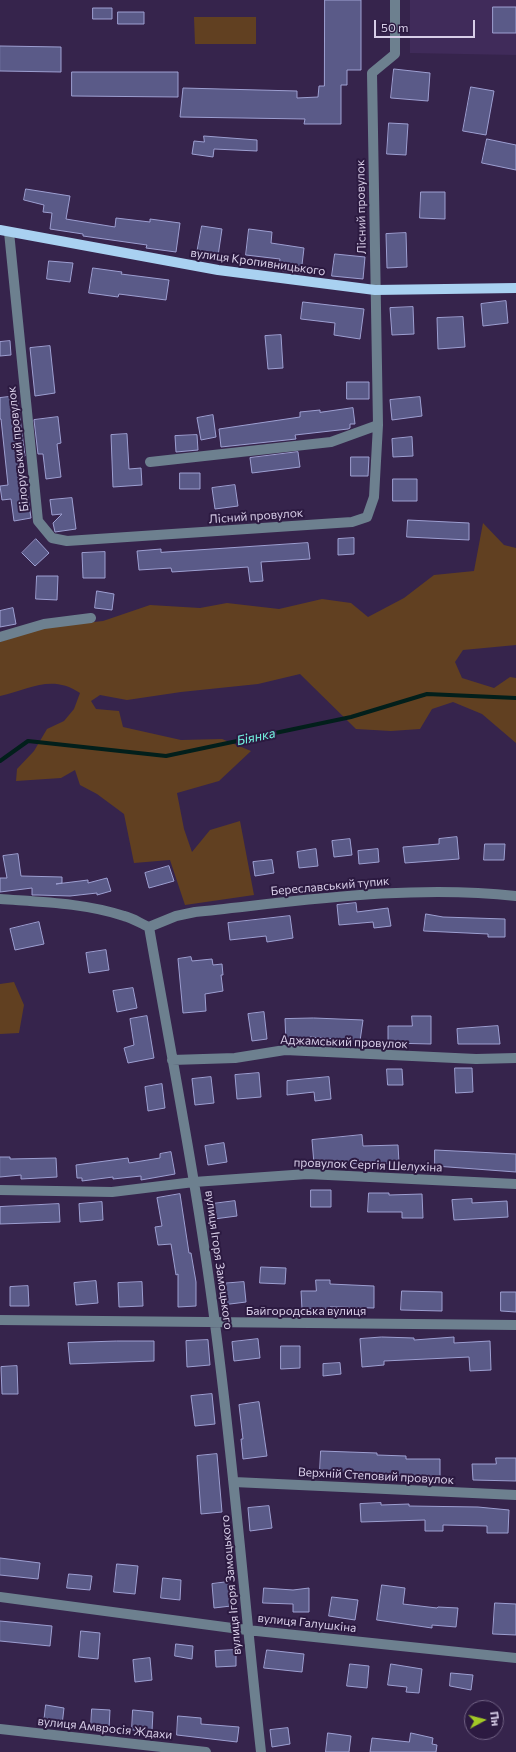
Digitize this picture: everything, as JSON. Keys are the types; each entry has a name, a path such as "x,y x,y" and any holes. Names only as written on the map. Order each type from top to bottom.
{"main road":[{"name":"вулиця Кропивницького","path":"4,231 218,270 375,290 516,288"}],"street":[{"name":"Лісний провулок","path":"52,538 67,541 352,522 367,517 374,497 378,424 372,73 395,54 395,0"},
{"name":"Білоруський провулок","path":"4,231 38,521 52,538"},
{"path":"150,462 331,442 378,424"},
{"path":"0,637 44,624 91,618"},
{"name":"Береславський тупик","path":"149,927 176,916 195,912 371,894 477,892 516,896"},
{"path":"0,899 57,903 95,909 125,916 149,927"},
{"name":"вулиця Ігоря Замоцького","path":"149,927 194,1182 215,1323 234,1482 247,1630 261,1752"},
{"name":"Аджамський провулок","path":"172,1060 235,1058 285,1050 476,1060 516,1058"},
{"name":"провулок Сергія Шелухіна","path":"194,1182 307,1174 516,1184"},
{"path":"0,1190 112,1192 194,1182"},
{"name":"Байгородська вулиця","path":"0,1320 516,1325"},
{"name":"Верхній Степовий провулок","path":"234,1482 516,1495"},
{"name":"вулиця Галушкіна","path":"0,1597 247,1630 516,1658"},
{"name":"вулиця Амвросія Ждахи","path":"0,1730 206,1752"}],"shaded area":[{"path":"410,0 516,0 516,55 410,53"},
{"path":"194,17 256,17 256,44 195,44"},
{"path":"483,523 504,545 516,548 516,645 463,650 455,662 462,678 494,688 510,677 516,678 516,743 482,714 453,702 432,709 420,729 391,731 356,729 300,674 258,684 181,692 127,700 100,695 91,701 96,709 119,711 123,727 181,740 222,739 251,751 219,781 177,793 184,829 192,852 210,830 240,821 254,895 185,905 170,860 134,863 124,814 97,794 80,785 75,770 61,778 16,781 17,769 34,751 47,729 64,721 74,709 80,693 70,687 60,684 50,684 31,687 0,696 0,642 40,628 103,621 150,605 200,608 227,603 279,609 322,599 351,603 368,617 404,598 434,575 474,571"},
{"path":"14,982 24,1005 19,1033 0,1034 0,984"}],"building":[{"path":"325,0 361,0 361,70 347,70 347,85 341,85 341,124 304,124 305,119 180,117 183,88 297,91 297,98 318,97 319,86 324,86"},
{"path":"493,7 516,7 516,33 493,33"},
{"path":"93,8 112,8 112,19 93,19"},
{"path":"118,12 144,12 144,24 118,24"},
{"path":"0,46 61,47 61,72 0,71"},
{"path":"394,69 430,73 428,101 391,98"},
{"path":"72,72 178,72 178,97 72,96"},
{"path":"471,87 494,91 486,135 463,131"},
{"path":"389,123 408,124 406,155 387,154"},
{"path":"204,136 257,140 257,151 214,149 213,157 192,154 194,141 204,142"},
{"path":"487,139 516,145 516,170 482,163"},
{"path":"26,189 70,196 66,219 115,227 116,218 150,222 150,219 180,223 176,252 146,248 147,245 83,236 83,234 50,229 52,213 43,212 44,205 24,200"},
{"path":"421,192 445,192 445,219 420,218"},
{"path":"202,226 222,229 218,256 197,253"},
{"path":"249,229 272,232 271,243 304,248 301,273 278,270 280,259 246,255"},
{"path":"406,233 407,267 387,268 386,234"},
{"path":"335,254 365,257 363,279 332,276"},
{"path":"49,261 73,263 70,282 47,279"},
{"path":"93,268 122,272 121,274 169,280 166,300 119,294 118,297 89,293"},
{"path":"506,301 508,323 483,326 481,304"},
{"path":"303,302 364,309 360,339 334,335 335,323 301,319"},
{"path":"413,307 414,334 392,335 390,308"},
{"path":"463,317 465,347 438,349 437,318"},
{"path":"281,335 283,368 268,369 265,336"},
{"path":"10,341 11,355 0,356 0,342"},
{"path":"50,346 55,393 35,396 30,348"},
{"path":"347,382 369,382 369,399 347,399"},
{"path":"17,396 25,456 22,456 31,518 14,521 11,499 2,500 0,486 8,485 0,419 0,398"},
{"path":"420,397 422,416 392,420 390,400"},
{"path":"353,408 355,424 350,424 350,428 348,429 295,435 296,439 221,447 219,429 300,417 300,412 320,410 320,412"},
{"path":"213,415 216,437 201,440 197,418"},
{"path":"58,417 61,443 57,444 61,477 46,479 43,454 38,454 34,420"},
{"path":"127,434 129,469 141,468 142,485 113,487 111,435"},
{"path":"197,435 198,450 176,452 175,436"},
{"path":"412,437 413,456 393,457 392,439"},
{"path":"298,452 300,467 252,473 250,458"},
{"path":"351,457 369,457 368,476 351,476"},
{"path":"180,473 200,473 200,489 180,489"},
{"path":"393,479 417,479 417,501 393,501"},
{"path":"235,485 238,506 215,509 212,488"},
{"path":"72,498 76,529 55,532 53,523 62,514 52,515 50,500"},
{"path":"408,520 469,523 469,540 407,537"},
{"path":"354,538 354,554 338,555 338,539"},
{"path":"36,539 49,553 35,566 22,553"},
{"path":"308,543 310,559 261,562 263,581 250,582 248,567 172,572 171,568 139,570 137,551 161,549 161,552"},
{"path":"105,552 105,578 83,578 82,553"},
{"path":"37,576 58,576 57,600 36,599"},
{"path":"97,591 114,594 112,610 95,608"},
{"path":"13,608 16,624 0,627 0,611"},
{"path":"457,837 459,859 405,863 403,847 439,844 439,839"},
{"path":"350,839 352,855 334,857 332,841"},
{"path":"485,844 505,844 504,860 484,860"},
{"path":"316,849 318,866 299,868 297,852"},
{"path":"378,849 379,862 359,864 358,851"},
{"path":"18,854 21,876 62,877 62,883 56,884 88,880 88,883 107,878 111,891 97,895 97,893 70,896 32,895 32,888 0,892 0,878 7,878 3,856"},
{"path":"272,860 274,873 255,876 253,862"},
{"path":"169,866 174,881 149,888 145,873"},
{"path":"356,903 357,912 388,908 391,926 374,928 373,922 339,925 337,905"},
{"path":"426,914 443,917 505,919 505,937 488,937 488,934 424,931"},
{"path":"290,916 293,938 267,942 266,936 230,940 228,923"},
{"path":"39,922 44,944 15,950 10,929"},
{"path":"106,950 109,970 89,973 86,953"},
{"path":"191,957 192,961 212,959 213,965 222,964 223,975 221,975 223,991 205,994 206,1011 183,1013 178,959"},
{"path":"133,988 137,1008 117,1012 113,991"},
{"path":"264,1012 267,1039 252,1041 248,1014"},
{"path":"147,1016 154,1058 128,1063 124,1048 134,1045 130,1019"},
{"path":"412,1016 431,1016 431,1044 388,1043 388,1026 412,1026"},
{"path":"314,1018 363,1020 360,1041 310,1037 310,1043 286,1043 285,1019"},
{"path":"498,1026 500,1044 458,1044 457,1029"},
{"path":"455,1068 472,1068 473,1092 456,1093"},
{"path":"387,1069 402,1069 403,1085 388,1085"},
{"path":"259,1073 261,1097 237,1099 235,1075"},
{"path":"211,1077 214,1103 195,1105 192,1079"},
{"path":"329,1077 331,1099 315,1101 314,1092 287,1095 287,1081"},
{"path":"162,1084 165,1108 148,1111 145,1087"},
{"path":"362,1135 363,1146 398,1145 399,1163 378,1164 378,1162 343,1164 343,1162 314,1164 312,1140"},
{"path":"224,1143 227,1162 208,1165 205,1146"},
{"path":"435,1150 516,1154 516,1172 435,1166"},
{"path":"171,1152 175,1174 141,1180 141,1176 113,1179 113,1177 82,1181 82,1178 77,1178 76,1165 128,1158 129,1163 160,1158 160,1154"},
{"path":"0,1157 10,1157 10,1159 56,1158 57,1177 21,1179 21,1175 0,1177"},
{"path":"311,1190 331,1190 331,1207 311,1207"},
{"path":"369,1193 389,1193 389,1195 422,1194 423,1218 402,1218 402,1212 368,1212"},
{"path":"180,1194 189,1253 191,1253 196,1282 196,1306 178,1307 178,1274 176,1275 171,1244 158,1245 155,1227 162,1226 157,1198"},
{"path":"472,1199 472,1203 507,1201 508,1217 454,1220 452,1200"},
{"path":"235,1201 237,1216 214,1219 212,1204"},
{"path":"102,1202 103,1220 80,1222 79,1204"},
{"path":"59,1204 60,1222 0,1224 0,1207"},
{"path":"261,1267 286,1268 285,1284 260,1283"},
{"path":"316,1280 330,1280 330,1284 374,1286 374,1308 330,1307 330,1309 302,1309 301,1291 316,1291"},
{"path":"96,1281 98,1303 76,1305 74,1283"},
{"path":"142,1282 143,1306 119,1307 118,1283"},
{"path":"244,1282 246,1302 222,1305 219,1284"},
{"path":"28,1286 29,1306 10,1306 10,1287"},
{"path":"402,1291 442,1292 442,1311 401,1310"},
{"path":"501,1292 516,1292 516,1312 501,1311"},
{"path":"382,1337 414,1338 414,1340 454,1337 454,1343 490,1341 491,1370 470,1371 469,1357 384,1361 384,1365 362,1367 360,1339"},
{"path":"258,1339 260,1358 234,1361 232,1342"},
{"path":"208,1340 210,1365 187,1367 186,1341"},
{"path":"154,1341 154,1361 70,1364 68,1343"},
{"path":"281,1346 300,1346 300,1368 281,1369"},
{"path":"340,1363 341,1374 323,1376 323,1364"},
{"path":"17,1366 18,1394 2,1394 1,1367"},
{"path":"212,1394 215,1424 195,1426 191,1396"},
{"path":"259,1402 267,1456 243,1459 241,1439 243,1439 239,1405"},
{"path":"321,1451 377,1453 377,1455 406,1456 406,1459 440,1459 440,1478 320,1471"},
{"path":"217,1454 222,1512 201,1514 197,1456"},
{"path":"496,1458 516,1458 516,1481 473,1480 472,1464 496,1464"},
{"path":"381,1503 381,1505 409,1504 409,1506 478,1507 509,1510 508,1533 487,1533 487,1526 443,1525 443,1531 425,1531 425,1520 361,1522 360,1504"},
{"path":"269,1506 272,1528 250,1531 248,1508"},
{"path":"0,1558 40,1563 38,1579 0,1575"},
{"path":"117,1564 138,1566 135,1594 114,1592"},
{"path":"69,1574 92,1576 90,1590 67,1588"},
{"path":"163,1578 181,1580 180,1600 161,1598"},
{"path":"228,1582 231,1606 214,1608 212,1584"},
{"path":"382,1585 405,1588 403,1604 437,1608 458,1608 456,1627 432,1625 432,1628 377,1620"},
{"path":"264,1588 293,1590 309,1588 309,1612 293,1612 293,1604 263,1603"},
{"path":"332,1597 358,1600 355,1620 329,1616"},
{"path":"495,1603 516,1604 516,1635 493,1634"},
{"path":"0,1621 52,1626 50,1646 0,1641"},
{"path":"81,1631 100,1633 98,1659 79,1657"},
{"path":"176,1644 193,1646 192,1659 175,1656"},
{"path":"236,1650 236,1666 216,1667 215,1651"},
{"path":"267,1650 304,1654 302,1672 264,1668"},
{"path":"150,1658 152,1680 135,1682 133,1660"},
{"path":"350,1664 369,1666 367,1688 347,1686"},
{"path":"391,1664 422,1669 419,1693 406,1692 407,1687 388,1685"},
{"path":"451,1673 473,1675 471,1690 450,1686"},
{"path":"46,1705 64,1708 62,1725 44,1723"},
{"path":"92,1709 110,1710 109,1730 91,1728"},
{"path":"133,1710 153,1712 152,1731 132,1730"},
{"path":"178,1716 201,1718 201,1724 239,1727 237,1742 177,1735"},
{"path":"288,1728 290,1744 272,1747 270,1730"},
{"path":"328,1733 351,1736 349,1752 326,1752"},
{"path":"411,1733 433,1738 432,1744 437,1745 436,1752 370,1752 372,1738 409,1742"}],"waterway":[{"name":"Біянка","path":"0,761 28,741 166,756 351,717 427,694 516,698"}]}
